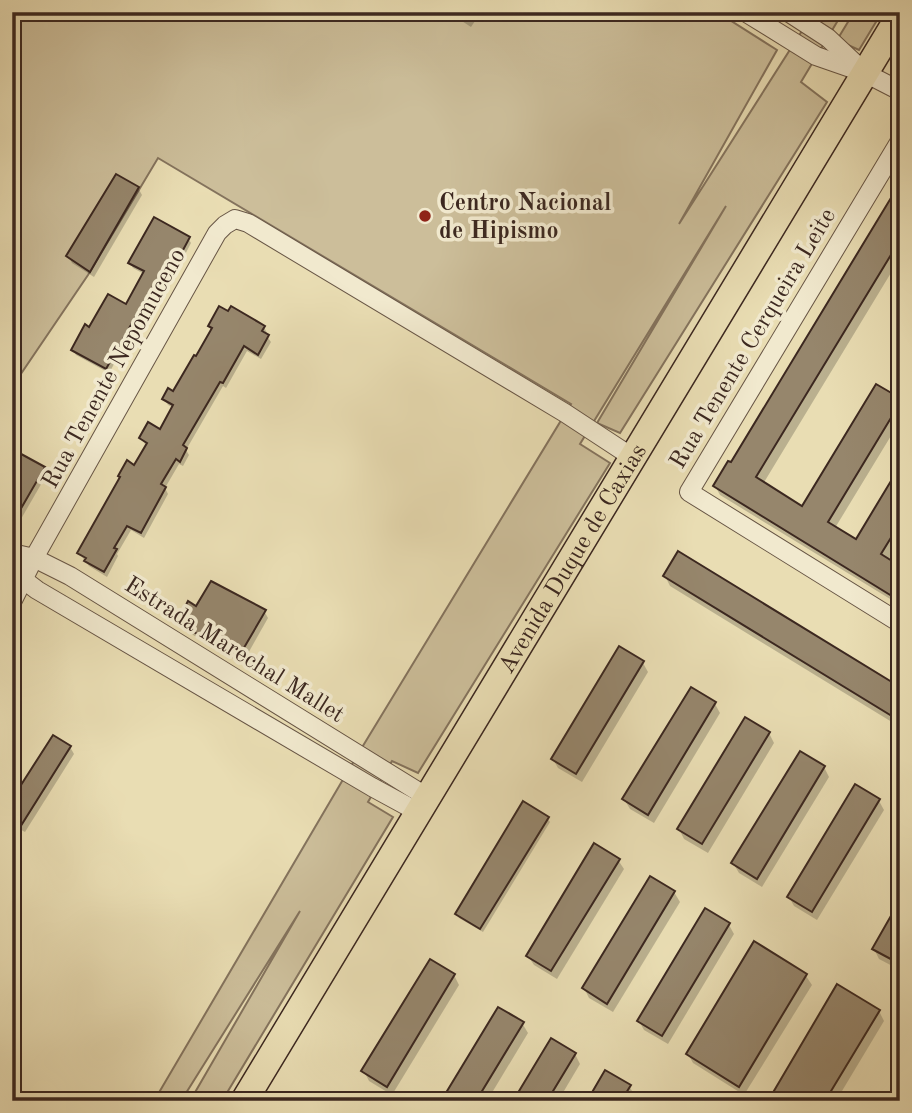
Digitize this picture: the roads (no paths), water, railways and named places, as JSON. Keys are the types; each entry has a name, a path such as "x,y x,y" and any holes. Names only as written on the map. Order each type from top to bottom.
{"main road":[{"name":"Avenida Duque de Caxias","path":"244,1101 900,15"}],"street":[{"path":"745,12 817,56 865,73 900,91"},
{"path":"788,12 828,38 865,73"},
{"name":"Rua Tenente Cerqueira Leite","path":"900,141 689,492 900,623"},
{"name":"Rua Tenente Cerqueira Leite","path":"217,233 235,219 248,223 554,406 632,457"},
{"name":"Rua Tenente Nepomuceno","path":"12,601 17,576 34,558 217,233"},
{"name":"Estrada Marechal Mallet","path":"12,553 34,558 70,576 206,660 423,804"},
{"name":"Estrada Marechal Mallet","path":"17,576 372,787 423,804"},
{"path":"192,680 206,660"}],"place":[{"name":"Centro Nacional de Hipismo","path":"425,216"}]}
